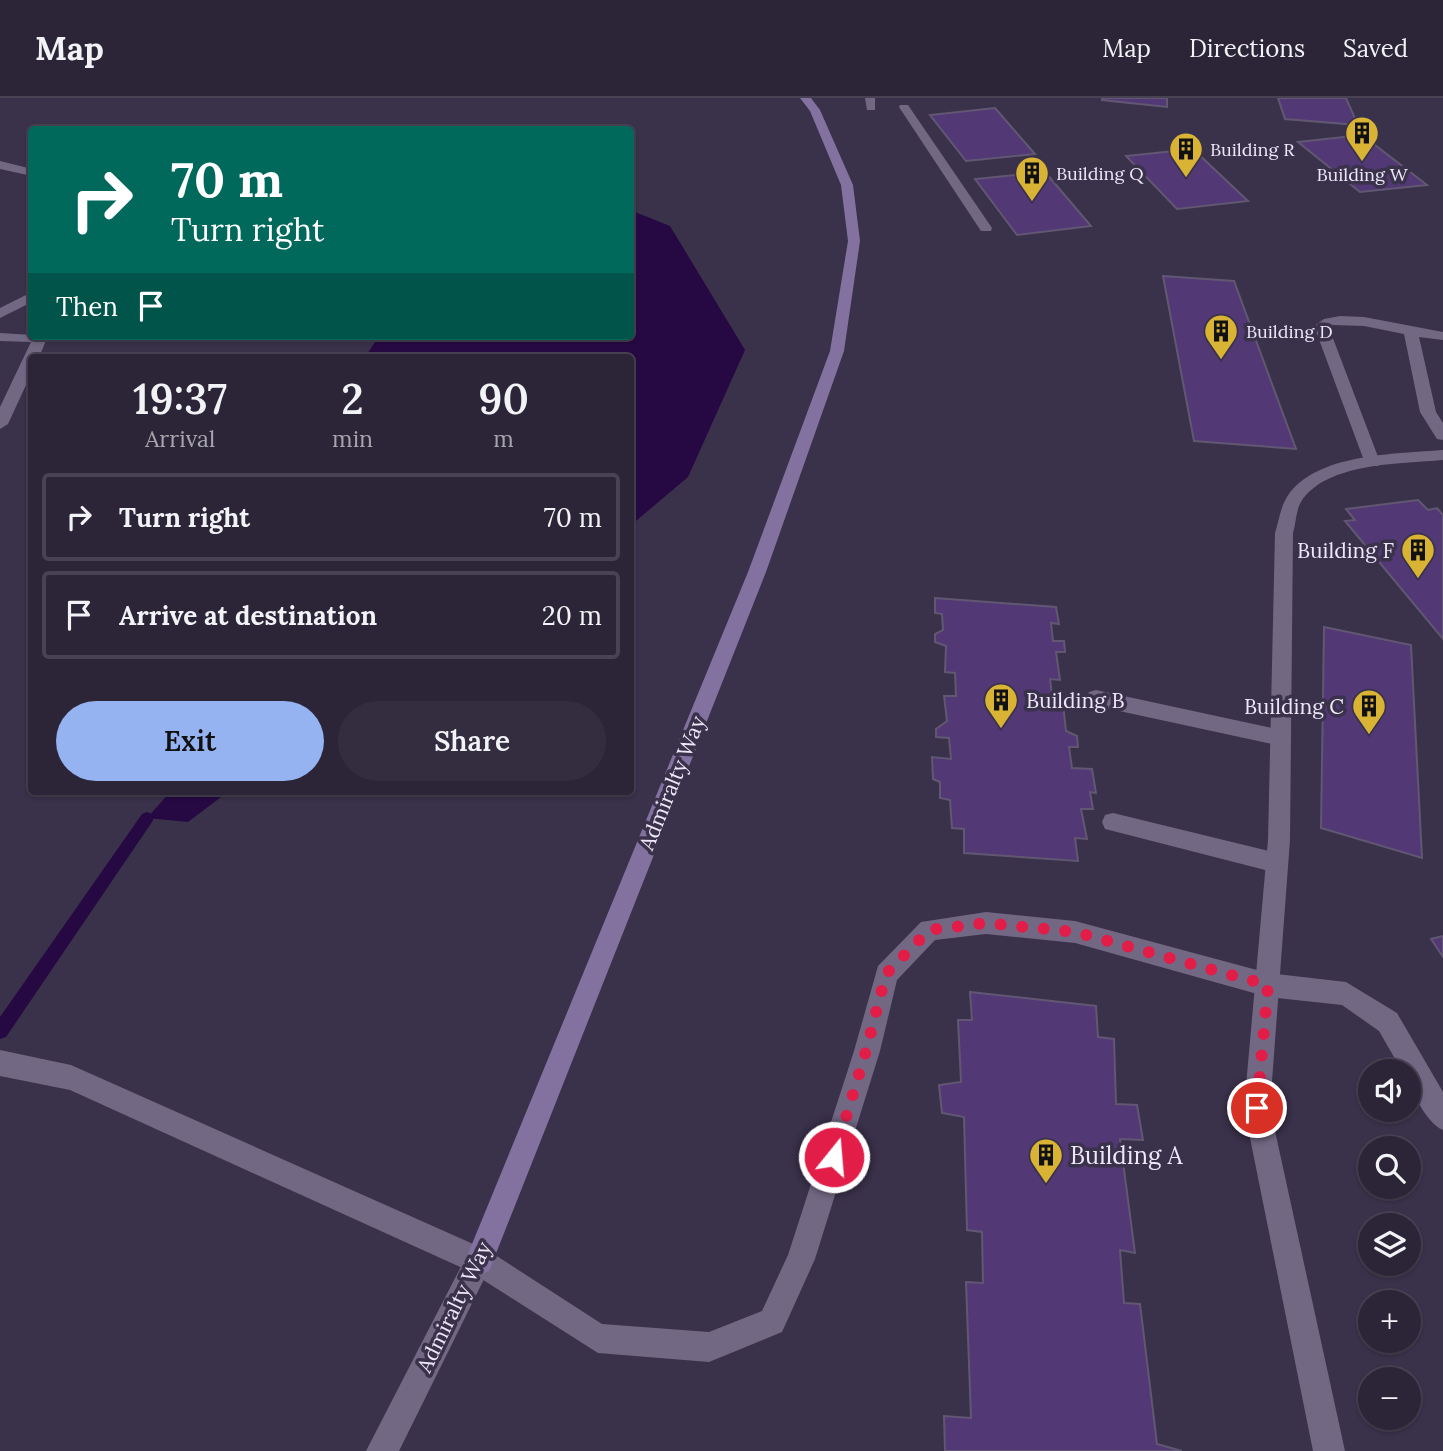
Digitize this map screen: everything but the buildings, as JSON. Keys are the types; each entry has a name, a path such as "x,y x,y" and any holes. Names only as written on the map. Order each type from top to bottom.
{"street":[{"name":"Admiralty Way","path":"382,1451 479,1261 757,572 837,351 854,241 847,186 815,110 805,98"},
{"path":"904,107 986,228"},
{"path":"0,165 28,172"},
{"path":"0,314 28,298"},
{"path":"1372,462 1321,326 1341,318 1443,336"},
{"path":"1411,331 1428,412 1443,435"},
{"path":"0,337 28,337"},
{"path":"0,424 28,365"},
{"path":"1329,1451 1257,1108 1277,863 1284,533 1295,498 1321,475 1372,462 1443,455"},
{"path":"1096,698 1281,738"},
{"path":"1113,822 1277,863"},
{"path":"0,1063 71,1078 479,1261 598,1338 709,1347 772,1322 801,1259 866,1051 886,974 929,930 986,923 1075,932 1268,985 1346,994 1388,1023 1443,1117"}],"shaded area":[{"path":"634,212 670,226 745,350 688,477 634,523 634,354 367,354 375,342 368,340 634,340"},
{"path":"167,795 224,795 188,822 147,818"}],"waterway":[{"path":"0,1031 147,818"}],"place":[{"name":"Building W","path":"1362,163"},
{"name":"Building R","path":"1186,179"},
{"name":"Building Q","path":"1032,203"},
{"name":"Building D","path":"1221,361"},
{"name":"Building F","path":"1418,580"},
{"name":"Building B","path":"1001,730"},
{"name":"Building C","path":"1369,736"},
{"name":"Building A","path":"1046,1185"}],"route":[{"path":"834,1157 886,974 929,930 986,923 1075,932 1268,985 1257,1108"}]}
